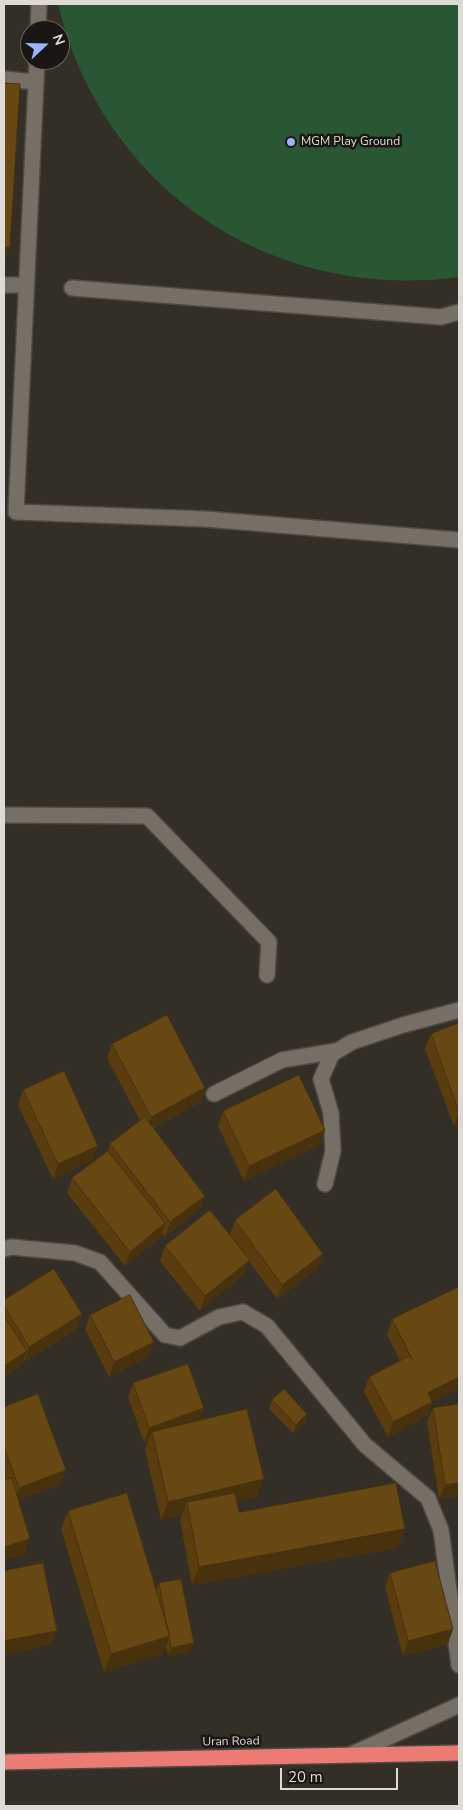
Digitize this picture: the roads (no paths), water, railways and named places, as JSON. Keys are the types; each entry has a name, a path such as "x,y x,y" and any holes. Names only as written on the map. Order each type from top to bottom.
{"highway":[{"name":"Uran Road","path":"4,1762 459,1753"}],"street":[{"path":"38,20 39,4"},
{"path":"36,70 26,286 10,512 205,519 459,540"},
{"path":"4,79 36,82"},
{"path":"4,285 26,286"},
{"path":"72,288 441,317 459,312"},
{"path":"4,815 147,816 269,942 267,975"},
{"path":"325,1184 333,1151 331,1113 321,1079 332,1054 352,1042 403,1025 459,1010"},
{"path":"214,1094 282,1060 336,1051"},
{"path":"4,1249 12,1247 75,1253 100,1262 165,1335 180,1338 219,1316 243,1312 267,1326 366,1445 428,1498 441,1530 459,1665"},
{"path":"350,1755 459,1705"}],"place":[{"name":"MGM Play Ground","path":"291,142"}]}
